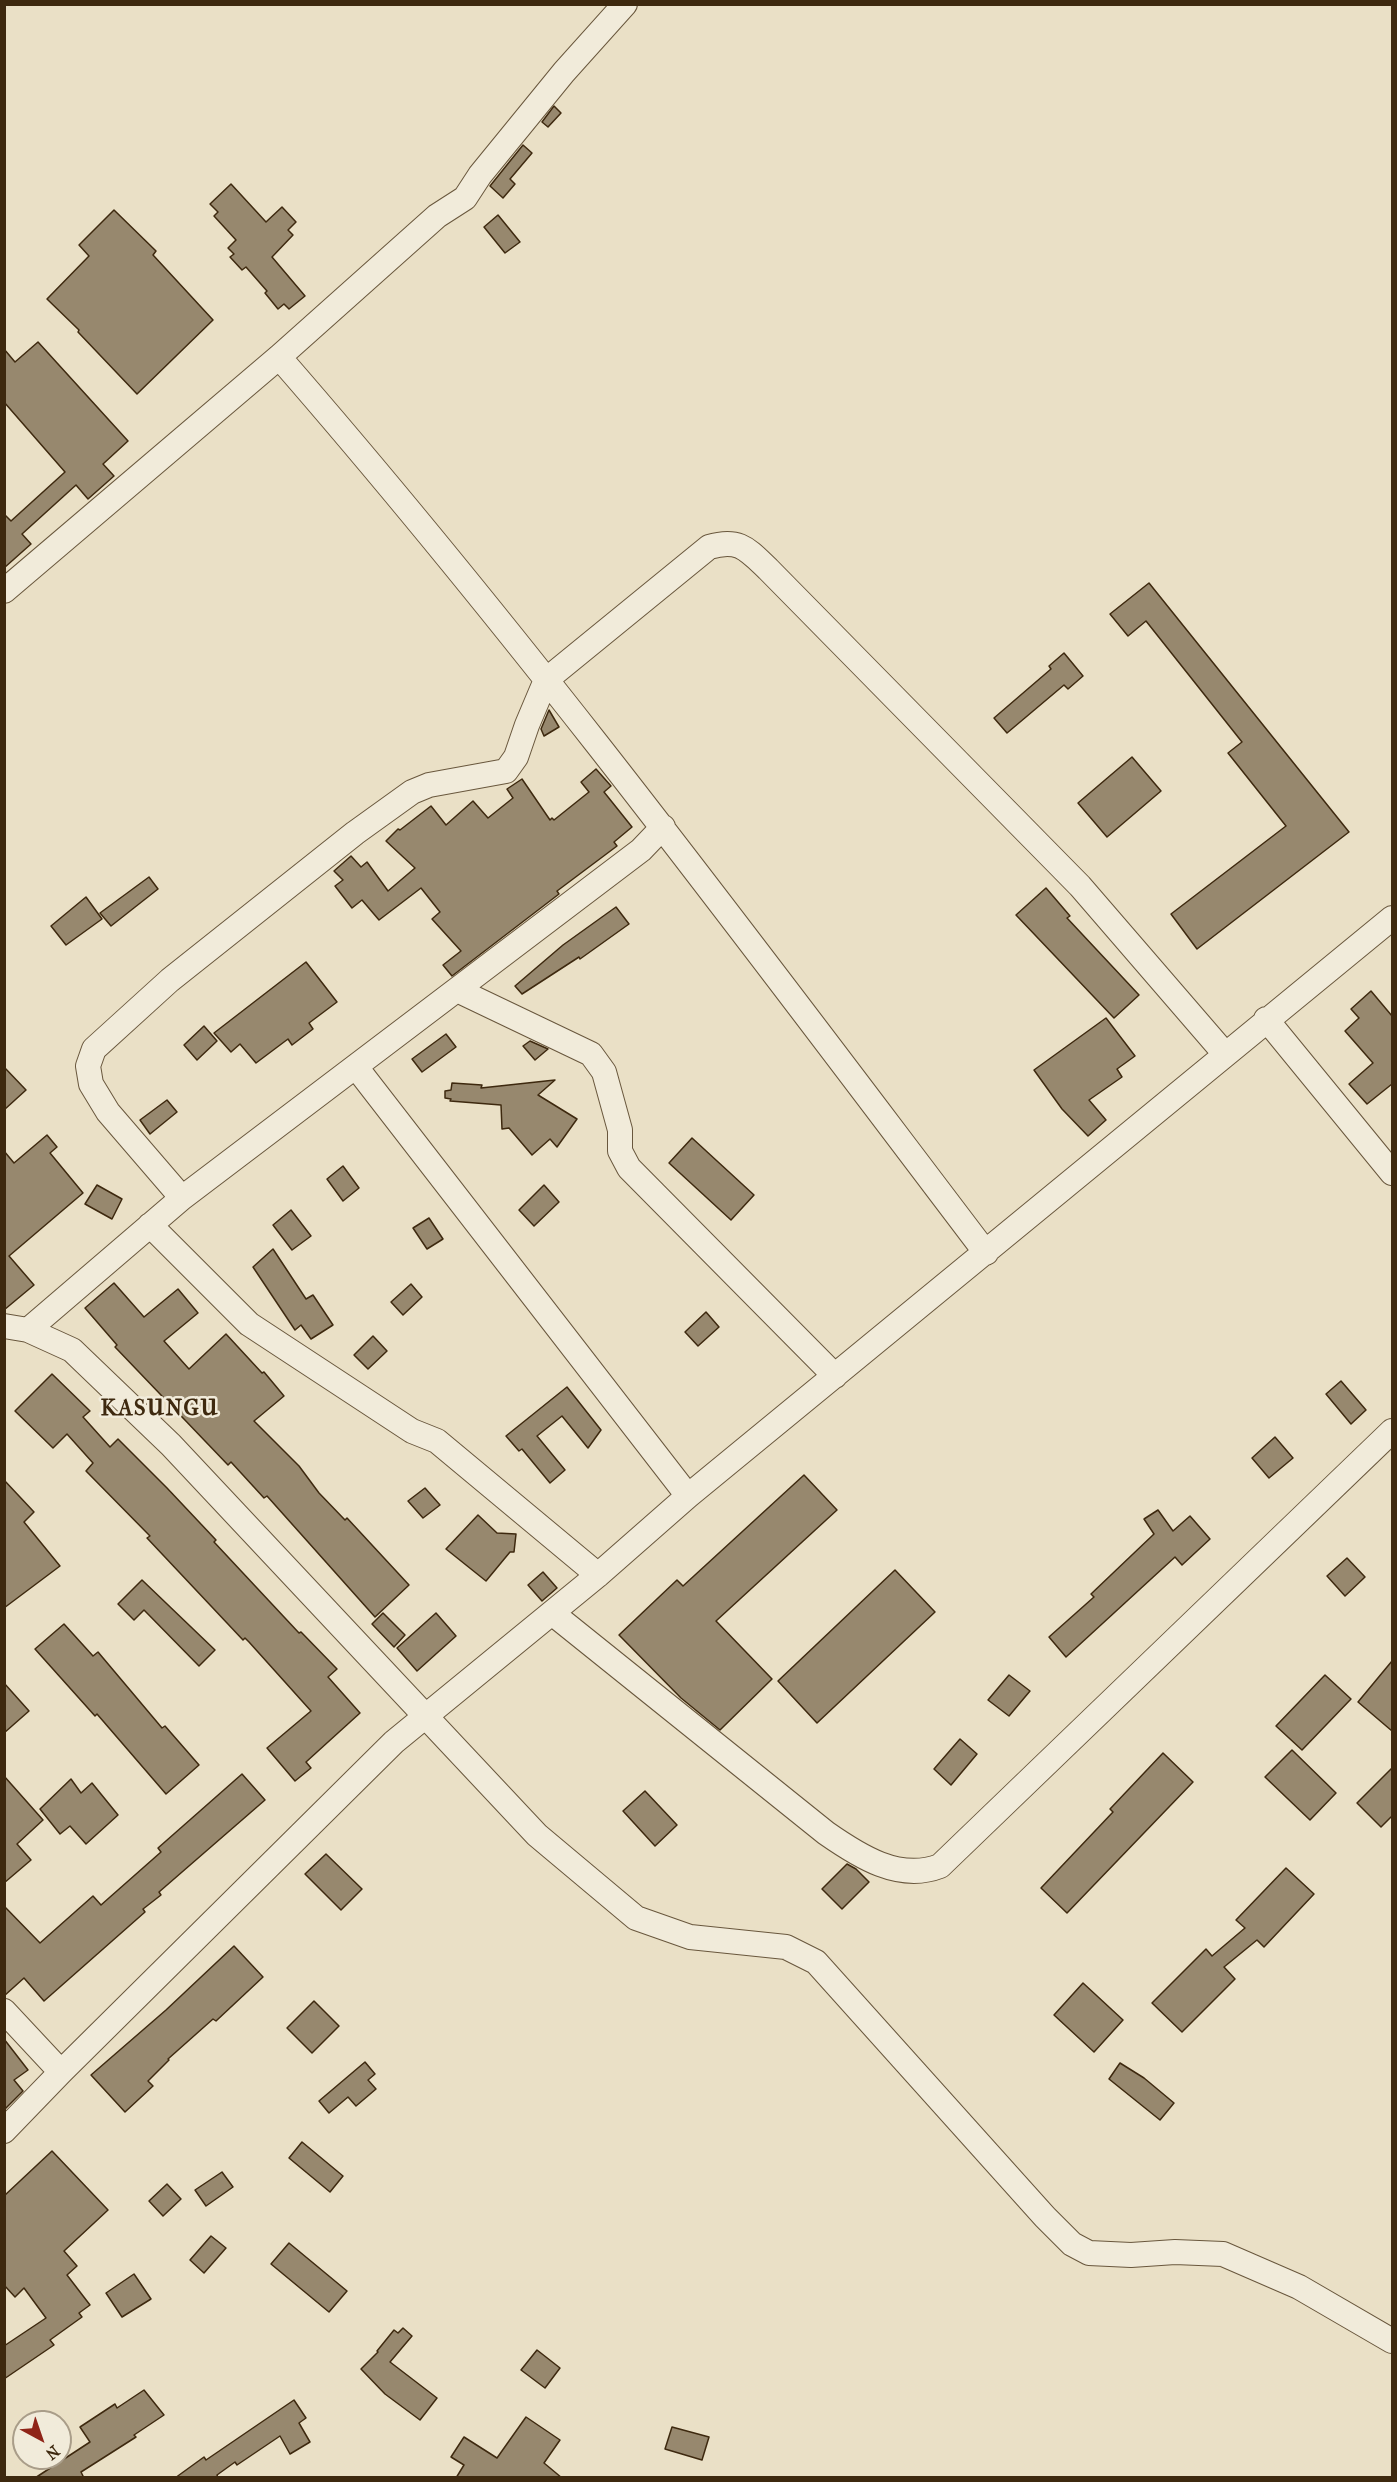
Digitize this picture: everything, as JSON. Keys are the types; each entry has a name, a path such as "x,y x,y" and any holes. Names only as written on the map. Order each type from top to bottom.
{"street":[{"path":"4,591 279,357 437,216 465,198 480,175 564,72 625,4"},
{"path":"279,357 477,591 663,827 986,1253"},
{"path":"182,1198 108,1112 91,1084 88,1066 94,1049 170,980 356,833 412,792 429,784 506,771 516,757 546,680 709,547 728,543 741,545 768,569 1080,886 1225,1054"},
{"path":"16,1328 150,1226 182,1198 641,850 663,827"},
{"path":"4,2132 61,2072 394,1742 598,1575 688,1496 986,1253 1266,1019 1392,918"},
{"path":"456,990 591,1054 604,1072 620,1130 621,1151 629,1168 835,1376"},
{"path":"1266,1019 1392,1173"},
{"path":"356,1066 688,1496"},
{"path":"150,1226 249,1324 412,1431 437,1441 598,1575"},
{"path":"16,1328 72,1350 171,1445 427,1715 537,1835 636,1918 690,1937 786,1947 816,1962 1045,2217 1072,2244 1089,2253 1223,2254 1299,2287 1392,2341"},
{"path":"552,1613 855,1853 903,1872 927,1871 940,1866 1392,1431"},
{"path":"4,2011 61,2072"}],"building":[{"path":"554,106 561,113 548,127 542,122"},
{"path":"523,145 532,153 510,179 515,184 503,198 490,186"},
{"path":"231,184 266,222 282,207 296,222 288,230 293,235 272,257 305,296 289,309 284,304 278,309 265,293 267,291 246,267 242,270 230,257 234,254 228,248 236,240 214,216 218,212 210,204"},
{"path":"114,210 156,251 153,255 213,320 137,394 78,332 79,330 47,299 89,256 79,245"},
{"path":"498,215 520,242 505,253 484,227"},
{"path":"38,342 128,441 103,464 114,476 88,499 76,485 22,534 31,544 4,568 4,514 11,521 65,472 4,402 4,349 15,362"},
{"path":"1149,583 1349,832 1197,949 1171,914 1286,826 1228,753 1242,742 1146,621 1128,636 1110,614"},
{"path":"1064,653 1083,676 1068,689 1064,685 1007,733 994,718 1051,669 1049,666"},
{"path":"549,710 559,727 544,736 541,729"},
{"path":"1132,757 1161,791 1107,837 1078,803"},
{"path":"596,769 611,786 604,792 632,827 614,842 617,846 557,891 559,894 452,976 443,965 461,951 432,919 440,912 421,888 379,920 362,900 352,908 335,886 343,880 334,871 351,856 361,867 367,862 388,891 415,868 386,841 398,829 400,830 431,806 446,825 473,801 488,818 513,798 507,789 522,779 550,820 552,818 554,820 589,792 581,782"},
{"path":"149,877 158,889 111,926 100,913"},
{"path":"1046,888 1070,916 1067,918 1139,995 1114,1018 1016,915"},
{"path":"86,897 102,919 66,945 51,926"},
{"path":"616,907 629,924 580,959 579,957 522,994 515,986 563,945"},
{"path":"306,962 337,1002 309,1023 313,1029 292,1045 288,1039 256,1063 240,1044 231,1052 214,1033"},
{"path":"1371,991 1392,1016 1392,1084 1367,1104 1349,1084 1373,1063 1345,1031 1359,1018 1351,1009"},
{"path":"1106,1018 1135,1056 1117,1069 1122,1077 1089,1100 1106,1120 1088,1136 1062,1109 1034,1070"},
{"path":"204,1026 217,1041 197,1060 184,1045"},
{"path":"446,1034 456,1047 422,1072 412,1059"},
{"path":"530,1041 548,1049 535,1060 523,1046"},
{"path":"4,1067 26,1090 4,1110"},
{"path":"555,1080 538,1095 577,1119 557,1147 550,1139 532,1155 509,1128 502,1129 501,1105 450,1101 451,1099 445,1098 445,1091 451,1090 452,1083 482,1085 481,1088"},
{"path":"167,1100 177,1112 150,1134 140,1120"},
{"path":"47,1135 57,1147 50,1153 83,1193 9,1256 34,1285 4,1310 4,1151 14,1163"},
{"path":"692,1138 754,1195 731,1220 669,1163"},
{"path":"343,1166 359,1188 343,1201 327,1179"},
{"path":"97,1185 122,1199 112,1219 85,1204"},
{"path":"544,1185 559,1202 534,1226 519,1210"},
{"path":"291,1210 311,1236 292,1250 273,1225"},
{"path":"429,1218 443,1239 427,1249 413,1228"},
{"path":"273,1249 306,1299 313,1295 333,1325 311,1339 301,1325 295,1330 253,1267"},
{"path":"114,1283 144,1317 178,1289 198,1313 164,1341 189,1369 226,1334 284,1396 254,1421 299,1466 319,1493 345,1520 347,1518 409,1585 375,1617 267,1496 264,1498 231,1462 228,1465 115,1347 117,1345 85,1308"},
{"path":"411,1284 422,1297 403,1315 391,1302"},
{"path":"706,1312 719,1327 698,1346 685,1332"},
{"path":"373,1336 387,1351 368,1369 354,1355"},
{"path":"52,1374 90,1411 83,1417 110,1447 118,1439 216,1540 214,1542 299,1633 301,1632 337,1669 328,1677 360,1713 306,1762 311,1768 295,1781 267,1748 311,1711 249,1642 245,1638 243,1640 147,1538 150,1536 86,1471 93,1463 67,1434 53,1448 15,1411"},
{"path":"1341,1381 1366,1410 1351,1424 1326,1394"},
{"path":"567,1387 601,1430 588,1448 562,1416 537,1436 565,1470 550,1483 522,1449 519,1451 506,1436"},
{"path":"1275,1437 1293,1458 1269,1478 1252,1458"},
{"path":"804,1475 837,1510 716,1621 772,1679 720,1730 681,1698 619,1635 677,1580 683,1586"},
{"path":"4,1480 34,1512 24,1522 60,1566 4,1608"},
{"path":"425,1488 440,1505 423,1518 408,1501"},
{"path":"1158,1510 1173,1531 1190,1516 1210,1539 1182,1565 1175,1557 1066,1657 1049,1637 1094,1597 1091,1594 1154,1534 1144,1519"},
{"path":"478,1515 497,1533 516,1534 514,1552 510,1552 486,1581 446,1549"},
{"path":"1347,1558 1365,1577 1345,1596 1327,1576"},
{"path":"895,1570 935,1612 817,1723 778,1681"},
{"path":"543,1572 557,1588 542,1601 528,1585"},
{"path":"142,1580 215,1650 199,1666 144,1610 134,1620 118,1604"},
{"path":"383,1613 405,1635 394,1647 372,1624"},
{"path":"436,1613 456,1636 417,1671 397,1648"},
{"path":"64,1624 93,1656 98,1652 162,1728 165,1726 199,1765 166,1794 97,1714 95,1716 35,1649"},
{"path":"1392,1661 1392,1731 1358,1702"},
{"path":"1009,1675 1030,1691 1009,1716 988,1700"},
{"path":"1325,1675 1351,1699 1302,1750 1276,1726"},
{"path":"4,1683 29,1711 4,1733"},
{"path":"960,1739 977,1754 951,1785 934,1769"},
{"path":"1292,1750 1336,1793 1310,1820 1265,1777"},
{"path":"1163,1753 1193,1782 1067,1913 1041,1888 1113,1812 1110,1809"},
{"path":"1392,1768 1392,1816 1381,1827 1357,1803"},
{"path":"242,1774 265,1800 159,1892 161,1895 143,1909 145,1912 44,2001 24,1978 4,1996 4,1906 40,1943 93,1896 101,1905 161,1852 158,1848"},
{"path":"4,1776 43,1820 17,1844 31,1860 4,1883"},
{"path":"71,1779 81,1793 92,1783 118,1815 86,1844 70,1826 60,1834 40,1809"},
{"path":"645,1791 677,1825 655,1846 623,1811"},
{"path":"326,1854 362,1889 341,1910 305,1874"},
{"path":"847,1864 856,1869 869,1882 842,1909 822,1889"},
{"path":"1286,1868 1314,1894 1264,1947 1257,1940 1224,1967 1235,1979 1182,2032 1152,2003 1206,1949 1212,1956 1245,1928 1236,1920"},
{"path":"234,1946 263,1977 216,2021 213,2019 168,2059 148,2081 153,2086 125,2112 91,2075 166,2010"},
{"path":"1083,1983 1123,2020 1094,2052 1054,2015"},
{"path":"314,2001 339,2026 312,2053 287,2028"},
{"path":"4,2039 28,2070 14,2080 23,2091 4,2110"},
{"path":"365,2062 375,2074 368,2080 376,2089 356,2106 348,2097 329,2113 319,2101"},
{"path":"1120,2063 1144,2078 1174,2103 1160,2120 1109,2079"},
{"path":"302,2142 343,2176 330,2192 289,2158"},
{"path":"52,2151 108,2210 64,2251 77,2266 67,2275 90,2305 79,2313 82,2317 50,2340 54,2345 4,2379 4,2346 46,2318 24,2288 15,2297 4,2285 4,2196"},
{"path":"222,2172 233,2187 206,2206 195,2190"},
{"path":"167,2184 181,2199 163,2216 149,2201"},
{"path":"211,2236 226,2248 204,2273 190,2260"},
{"path":"289,2243 347,2291 329,2312 271,2264"},
{"path":"134,2274 151,2299 122,2317 106,2293"},
{"path":"403,2328 412,2336 390,2362 437,2398 420,2420 385,2394 361,2369 378,2352 394,2330 398,2333"},
{"path":"537,2350 560,2368 545,2388 521,2370"},
{"path":"144,2390 164,2415 134,2435 136,2437 81,2472 84,2478 35,2478 47,2470 72,2470 72,2454 90,2442 80,2427 115,2404 117,2408"},
{"path":"294,2400 306,2418 299,2423 310,2442 290,2454 280,2436 237,2465 235,2462 217,2475 218,2478 175,2478 204,2457 206,2460"},
{"path":"526,2417 560,2440 544,2463 562,2478 456,2478 464,2465 451,2457 464,2437 497,2458"},
{"path":"672,2427 709,2437 702,2460 665,2449"}],"district":[{"name":"KASUNGU","path":"160,1410"}]}
